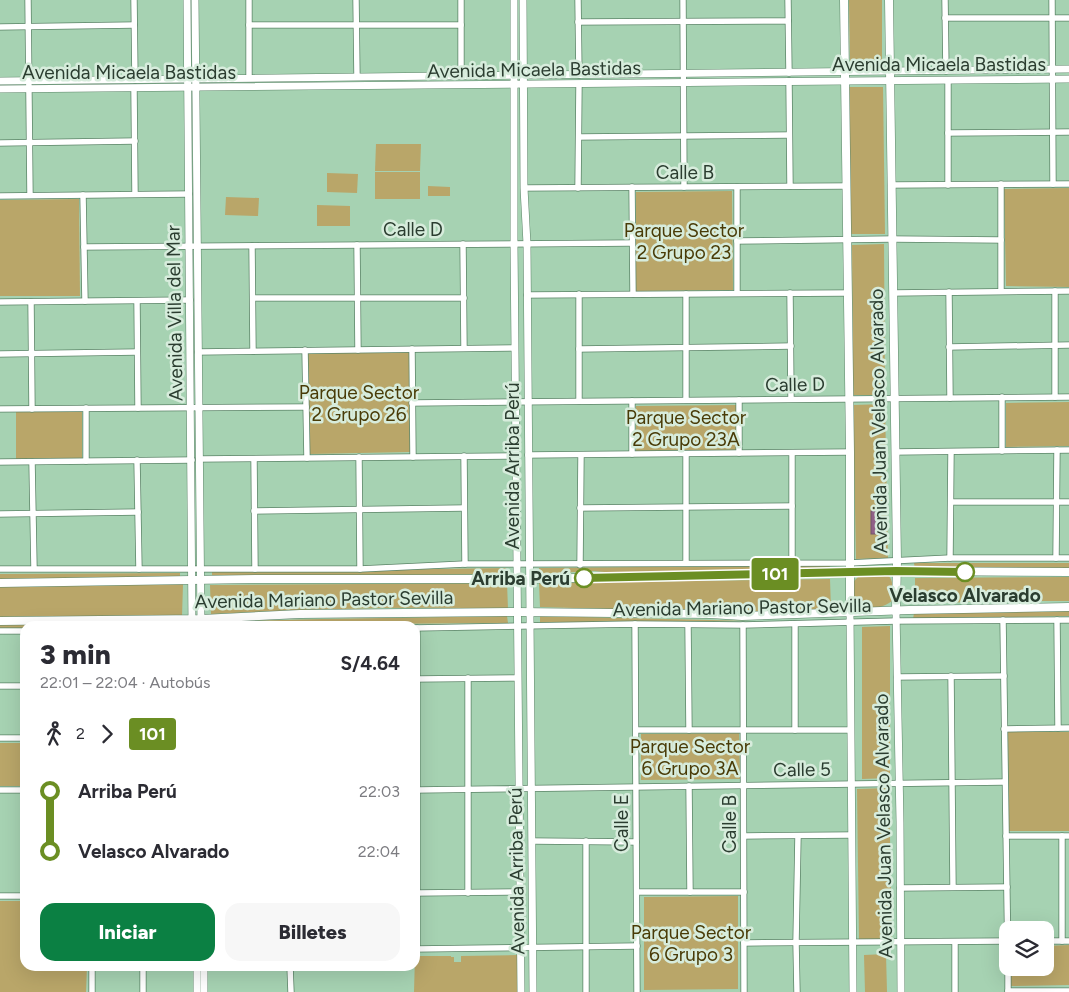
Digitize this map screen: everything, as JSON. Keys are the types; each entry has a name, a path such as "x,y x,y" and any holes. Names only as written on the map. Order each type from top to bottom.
{"main road":[{"name":"Avenida Juan Velasco Alvarado","path":"844,0 850,452 850,612"},
{"name":"Avenida Juan Velasco Alvarado","path":"889,0 896,611"},
{"name":"Avenida Mariano Pastor Sevilla","path":"0,583 530,579 896,571 1069,572"},
{"name":"Avenida Mariano Pastor Sevilla","path":"219,621 300,614 529,612 742,616 1069,607"},
{"name":"Avenida Mariano Pastor Sevilla","path":"0,621 20,621"}],"street":[{"path":"28,0 30,196"},
{"path":"134,0 134,80"},
{"name":"Avenida Villa del Mar","path":"187,0 192,79"},
{"name":"Avenida Villa del Mar","path":"195,0 192,79 193,246 190,300 195,408 192,570 196,581 196,621"},
{"path":"249,0 249,78"},
{"path":"356,0 357,77"},
{"path":"460,0 461,76"},
{"name":"Avenida Arriba Perú","path":"514,0 515,348 528,455 530,579 525,788 520,892 521,992"},
{"name":"Avenida Arriba Perú","path":"523,0 524,188 527,295 522,402 516,456 517,579 518,678 525,788 532,841 533,992"},
{"path":"578,0 579,75"},
{"path":"683,0 684,187"},
{"path":"788,0 789,73"},
{"path":"945,0 946,71"},
{"path":"1052,0 1053,184"},
{"path":"945,18 1069,18"},
{"path":"578,22 788,21"},
{"path":"0,27 134,25"},
{"path":"249,25 461,25"},
{"name":"Avenida Micaela Bastidas","path":"0,81 29,85 134,89 683,84 845,81 946,71 1069,69"},
{"name":"Avenida Micaela Bastidas","path":"0,89 29,85 134,80 461,76 845,73 948,80 1069,79"},
{"path":"948,80 948,185"},
{"path":"789,81 790,186"},
{"path":"578,188 579,84"},
{"path":"134,89 135,194"},
{"name":"Avenida Villa del Mar","path":"192,89 189,194 198,352 195,408"},
{"path":"948,133 1069,132"},
{"path":"579,137 789,134"},
{"path":"0,143 135,141"},
{"path":"1001,184 1001,291"},
{"path":"891,185 1069,184"},
{"path":"737,186 737,293"},
{"name":"Calle B","path":"524,188 846,186"},
{"path":"632,187 633,294"},
{"path":"0,196 189,194"},
{"path":"83,195 84,301"},
{"path":"737,240 1001,240"},
{"name":"Calle D","path":"84,247 632,243"},
{"path":"463,244 464,348"},
{"path":"357,245 358,350"},
{"path":"252,246 253,351"},
{"path":"893,292 1069,290"},
{"path":"1054,291 1055,397"},
{"path":"949,292 950,398"},
{"path":"790,293 791,399"},
{"path":"527,295 848,293"},
{"path":"579,294 579,402"},
{"path":"686,294 686,400"},
{"path":"253,298 464,298"},
{"path":"0,302 190,300"},
{"path":"137,301 138,408"},
{"path":"31,302 32,409"},
{"path":"949,346 1069,345"},
{"path":"579,349 791,346"},
{"path":"198,352 515,348"},
{"path":"412,349 413,457"},
{"path":"305,350 307,458"},
{"path":"0,354 137,352"},
{"path":"1002,397 1002,451"},
{"name":"Calle D","path":"412,403 1069,397"},
{"path":"739,400 739,453"},
{"path":"632,401 632,454"},
{"path":"0,409 306,407"},
{"path":"86,408 86,461"},
{"path":"1056,450 1056,558"},
{"path":"895,452 1069,450"},
{"path":"528,455 850,452"},
{"path":"950,558 951,452"},
{"path":"792,453 792,562"},
{"path":"686,454 686,563"},
{"path":"580,565 581,455"},
{"path":"464,456 465,564"},
{"path":"0,462 516,456"},
{"path":"359,458 360,569"},
{"path":"254,459 254,569"},
{"path":"137,460 139,569"},
{"name":"Avenida Villa del Mar","path":"195,460 200,570 196,581"},
{"path":"32,462 34,568"},
{"path":"951,502 1069,502"},
{"path":"580,508 792,506"},
{"path":"254,511 464,508"},
{"path":"0,514 138,512"},
{"name":"Avenida Mariano Pastor Sevilla","path":"0,569 360,569 465,564 580,565 849,562 950,558 1069,558"},
{"name":"Avenida Juan Velasco Alvarado","path":"896,611 901,992"},
{"name":"Avenida Juan Velasco Alvarado","path":"850,612 853,992"},
{"path":"1003,620 1007,921"},
{"path":"1057,620 1058,728"},
{"name":"Avenida Mariano Pastor Sevilla","path":"420,628 1069,620"},
{"name":"Calle E","path":"635,624 637,992"},
{"path":"795,730 796,624"},
{"path":"688,625 689,730"},
{"name":"Calle B","path":"744,625 744,992"},
{"path":"0,632 20,631"},
{"path":"951,676 953,887"},
{"path":"897,677 1004,676"},
{"path":"468,678 468,893"},
{"path":"420,679 518,678"},
{"path":"0,686 20,686"},
{"path":"1004,729 1069,728"},
{"path":"636,730 850,730"},
{"path":"0,738 20,738"},
{"name":"Calle 5","path":"420,790 1004,782"},
{"path":"689,786 690,892"},
{"path":"0,790 20,790"},
{"path":"744,836 851,836"},
{"path":"797,992 798,836"},
{"path":"1006,836 1069,836"},
{"path":"1062,836 1066,941"},
{"path":"532,841 636,842"},
{"path":"586,842 586,992"},
{"path":"900,888 1007,887"},
{"path":"420,893 520,892"},
{"path":"637,892 744,892"},
{"path":"0,896 20,896"},
{"path":"744,943 999,941"},
{"path":"955,992 956,942"},
{"path":"420,949 637,946"},
{"path":"92,971 92,992"},
{"path":"143,971 143,992"},
{"path":"197,971 197,992"},
{"path":"204,971 204,992"},
{"path":"290,971 291,992"},
{"path":"1008,976 1008,992 1066,991"}],"green space":[{"path":"849,0 882,0 882,67 850,67"},
{"path":"849,87 883,87 885,234 851,234"},
{"path":"376,144 421,144 420,171 375,171"},
{"path":"375,172 420,172 420,199 375,199"},
{"path":"327,173 358,174 357,193 327,192"},
{"path":"428,186 450,187 450,196 428,196"},
{"path":"1069,188 1069,287 1006,286 1004,189"},
{"name":"Parque Sector 2 Grupo 23","path":"732,191 733,290 636,291 636,192"},
{"path":"226,197 259,198 258,216 225,215"},
{"path":"79,199 80,296 0,296 0,200"},
{"path":"317,205 350,206 350,226 317,226"},
{"path":"884,244 885,395 853,395 852,245"},
{"name":"Parque Sector 2 Grupo 26","path":"409,352 410,452 310,454 308,353"},
{"path":"1069,402 1069,446 1006,447 1006,403"},
{"path":"885,404 888,558 856,559 853,405"},
{"name":"Parque Sector 2 Grupo 23A","path":"736,405 736,450 636,451 636,406"},
{"path":"82,411 82,458 16,459 16,412"},
{"path":"914,563 1069,563 1069,569 991,569 979,567 915,570"},
{"path":"830,565 829,571 615,573 594,571 539,574 539,568"},
{"path":"506,568 507,574 212,577 212,572"},
{"path":"180,573 180,578 0,579 0,574"},
{"path":"864,574 889,576 892,584 893,600 884,606 871,609 855,603 853,597 854,581"},
{"path":"1069,577 1069,601 915,604 915,578"},
{"path":"830,579 831,610 742,613 540,607 539,583"},
{"path":"507,583 508,609 360,608 211,614 210,585"},
{"path":"183,584 182,616 0,617 0,586"},
{"path":"1069,610 1069,616 913,619 914,613"},
{"path":"507,616 508,623 249,621"},
{"path":"540,616 751,621 540,623"},
{"path":"0,625 20,625 20,628 0,629"},
{"path":"890,626 890,778 862,779 862,627"},
{"path":"1008,732 1069,732 1069,831 1009,831"},
{"name":"Parque Sector 6 Grupo 3A","path":"739,733 740,779 641,780 641,734"},
{"path":"0,743 20,743 20,786 0,786"},
{"path":"889,788 892,939 859,940 857,789"},
{"name":"Parque Sector 6 Grupo 3","path":"738,896 738,989 644,990 644,897"},
{"path":"0,901 20,901 20,971 87,971 86,992 0,992"},
{"path":"1069,945 1069,985 1011,986 1011,976 1054,976 1054,946"},
{"path":"886,954 887,992 865,992 864,955"},
{"path":"517,955 517,992 414,992 415,971 420,971 420,956 451,956 454,957 454,962 461,962 461,956"}],"shaded area":[{"path":"871,511 876,511 876,534 871,534"}],"bus line":[{"name":"101","path":"584,578 896,571 965,572"}],"place":[{"name":"Velasco Alvarado","path":"965,572"},
{"name":"Arriba Perú","path":"584,578"}]}
